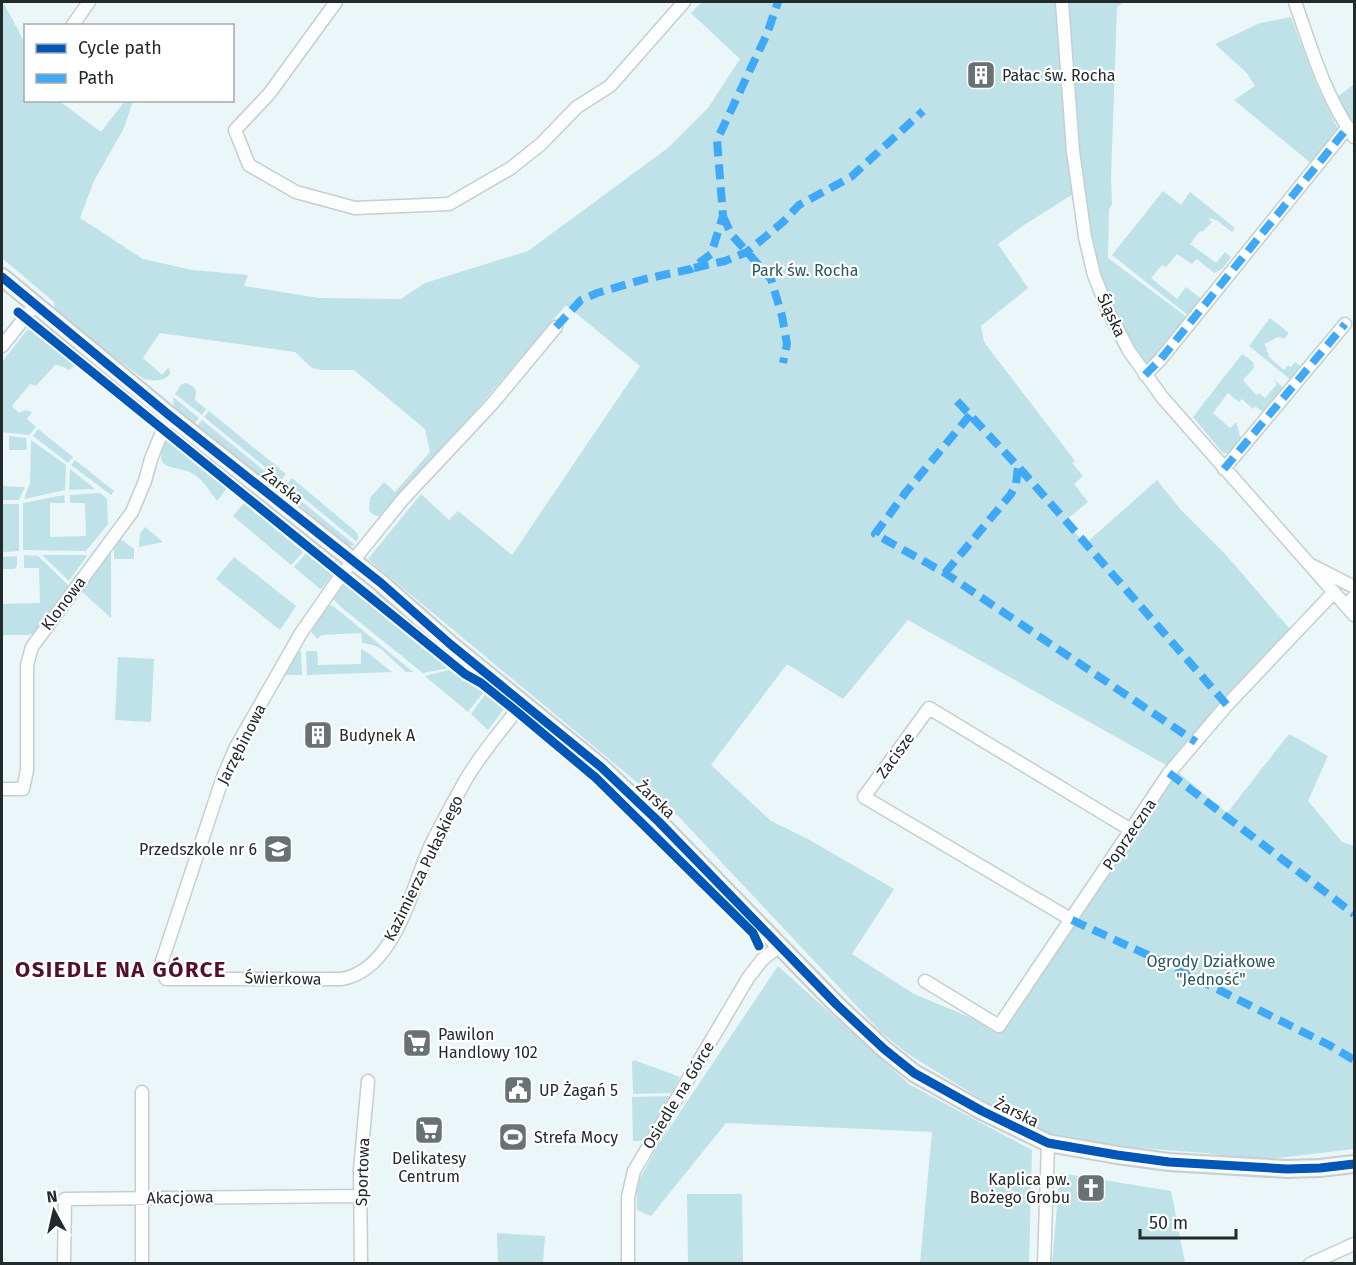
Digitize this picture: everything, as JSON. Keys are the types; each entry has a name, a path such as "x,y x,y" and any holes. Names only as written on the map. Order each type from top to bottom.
{"street":[{"path":"73,24 89,2"},
{"path":"336,2 268,94 235,130 249,165 296,192 355,208 449,204 511,168 542,144 577,107 610,86 684,2"},
{"name":"Śląska","path":"1062,2 1073,151 1088,251 1094,275 1109,313 1144,375 1183,423 1334,592 1350,601 1354,615"},
{"path":"1144,375 1160,360 1351,132 1321,78 1295,2"},
{"name":"Żarska","path":"2,277 169,415 381,584 601,767 659,822 854,1021 914,1072 981,1111 1048,1143 1169,1162 1287,1169 1354,1164"},
{"path":"2,346 35,304"},
{"path":"1224,469 1345,324"},
{"name":"Jarzębinowa","path":"166,979 160,967 223,777 236,747 301,633 351,561 442,455 492,404 556,327"},
{"name":"Klonowa","path":"2,789 23,789 27,770 27,665 32,647 132,512 169,415"},
{"name":"Śląska","path":"1310,564 1354,587"},
{"name":"Poprzeczna","path":"925,981 999,1026 1169,773 1334,592"},
{"name":"Kazimierza Pułaskiego","path":"363,971 381,953 394,934 432,843 465,781 489,745 522,703"},
{"name":"Zacisze","path":"1072,920 864,797 928,708 1131,830"},
{"name":"Osiedle na Górce","path":"628,1263 628,1197 634,1171 748,978 762,960 779,946"},
{"name":"Świerkowa","path":"166,979 340,979 352,977 363,971"},
{"name":"Sportowa","path":"361,1263 361,1148 368,1080"},
{"path":"142,1092 142,1263"},
{"path":"1044,1263 1048,1143"},
{"name":"Akacjowa","path":"64,1263 65,1199 360,1196"},
{"path":"1310,1263 1354,1244"}],"green space":[{"path":"2,2 24,41 24,102 60,102 101,132 124,102 133,102 124,128 94,181 80,218 143,259 192,270 248,275 244,286 319,298 401,299 425,283 528,251 668,148 708,108 740,59 691,13 702,2 1124,2 1117,7 1112,204 1109,210 1108,258 1188,318 1146,366 1121,324 1102,278 1091,239 1084,187 998,244 1028,288 981,326 984,342 1075,461 1072,463 1083,476 1074,484 1088,502 1065,521 1085,544 1157,480 1181,510 1227,556 1294,634 1174,769 1227,813 1289,734 1328,756 1308,801 1342,842 1354,846 1354,1149 1262,1160 1205,1153 1062,1142 1009,1116 908,1054 882,1033 680,818 368,559 421,494 449,520 458,511 512,555 640,366 566,305 385,514 376,516 369,510 370,498 384,482 395,492 430,452 425,429 354,370 312,368 295,352 160,333 143,358 162,375 169,367 170,374 161,380 144,379 56,314 54,302 2,258","holes":["908,620 1173,769 998,1029 914,994 852,954 894,889 808,839 771,821 711,765 787,664 843,699"]},
{"path":"1291,17 1317,86 1338,129 1312,164 1234,100 1255,86 1247,73 1215,44 1260,23"},
{"path":"1354,84 1354,134 1332,101"},
{"path":"1163,191 1181,205 1190,192 1235,228 1232,232 1210,218 1212,222 1202,232 1200,231 1190,244 1215,262 1225,252 1231,257 1222,269 1214,273 1197,259 1192,264 1177,254 1166,267 1162,265 1151,278 1177,299 1186,287 1203,300 1190,317 1112,255"},
{"path":"1270,318 1289,333 1284,339 1278,337 1264,344 1268,356 1284,370 1295,362 1302,367 1291,380 1249,346"},
{"path":"27,330 32,330 75,365 69,370 55,365 36,386 30,384 12,406 19,413 25,410 32,412 27,419 36,427 29,435 2,432 2,362"},
{"path":"1242,354 1253,362 1254,368 1243,380 1256,395 1259,393 1265,398 1277,384 1273,379 1284,388 1264,413 1255,406 1253,409 1242,399 1239,402 1228,393 1213,413 1230,428 1236,422 1241,439 1229,453 1223,453 1193,417"},
{"path":"186,383 194,387 195,400 206,409 202,415 175,394 181,385"},
{"path":"173,397 199,418 192,426 174,409"},
{"path":"209,411 286,474 281,480 204,417"},
{"path":"202,420 355,545 348,545 279,488 216,446 195,428"},
{"path":"38,429 73,457 68,463 33,436"},
{"path":"9,436 26,438 27,450 9,450"},
{"path":"166,438 227,488 217,501 195,475 163,463 161,458"},
{"path":"31,440 66,465 65,490 24,499 30,483"},
{"path":"75,460 114,491 111,495 71,465"},
{"path":"70,469 95,489 69,490"},
{"path":"292,478 355,531 358,535 357,542 287,484"},
{"path":"2,486 25,487 19,500 2,500"},
{"path":"100,493 107,499 108,524 86,551 23,550 23,503 64,495 65,503 50,503 50,537 86,536 85,503 70,503 70,495"},
{"path":"244,503 303,552 291,565 233,516"},
{"path":"2,504 19,504 19,551 2,552"},
{"path":"145,527 163,542 139,547 140,534"},
{"path":"122,540 134,549 134,559 114,559 114,543"},
{"path":"111,547 111,618 79,589"},
{"path":"306,553 332,575 320,589 294,567"},
{"path":"24,555 38,556 70,587 36,633 2,635 2,557 17,556 15,569 3,569 3,604 40,603 39,568 24,568"},
{"path":"42,555 86,555 87,556 69,581"},
{"path":"234,557 296,606 280,630 216,579"},
{"path":"347,581 453,667 423,673 342,608 333,599"},
{"path":"376,592 453,656 455,663 373,597"},
{"path":"329,605 413,672 406,672 381,649 362,643 361,633 321,635 318,639 312,633 312,629"},
{"path":"361,649 392,672 307,675 306,651 317,651 318,665 361,664"},
{"path":"301,651 302,675 282,675 295,653"},
{"path":"118,657 154,659 151,722 115,720"},
{"path":"452,669 483,693 468,712 425,676"},
{"path":"486,693 504,709 488,730 471,714"},
{"path":"778,966 910,1085 1032,1150 1029,1263 920,1263 932,1132 726,1123 651,1216 637,1210 636,1186 658,1145"},
{"path":"634,1060 680,1077 672,1093 633,1094 632,1062"},
{"path":"670,1096 643,1141 633,1141 632,1097"},
{"path":"1060,1173 1171,1191 1185,1263 1052,1263"},
{"path":"687,1194 742,1194 743,1263 688,1263"},
{"path":"497,1233 545,1236 543,1263 498,1263"}],"marked path":[{"path":"556,327 581,300 645,279 691,269 711,254 723,216 717,140 767,34 778,2"},
{"path":"694,268 725,261 747,252 783,222 799,205 851,177 923,111"},
{"path":"1145,375 1160,360 1348,127"},
{"path":"723,216 731,234 771,279 782,316 787,344 783,363"},
{"path":"1224,469 1345,324"},
{"path":"957,401 1023,472 1227,705"},
{"path":"970,415 906,492 875,534 945,573 1196,742"},
{"path":"945,573 1011,494 1016,484 1018,467"},
{"path":"1169,773 1354,914"},
{"path":"1072,920 1165,963 1329,1045 1354,1060"}],"cycle path":[{"path":"2,277 169,415 381,583 450,644 601,767 659,822 837,1005 884,1049 914,1073 982,1111 1048,1143 1169,1162 1287,1169 1354,1164"},
{"path":"18,312 465,674 481,683 516,711 596,778 753,933 759,946"}],"place":[{"name":"Pałac św. Rocha","path":"981,75"},
{"name":"Budynek A","path":"318,735"},
{"name":"Przedszkole nr 6","path":"278,849"},
{"name":"Pawilon Handlowy 102","path":"417,1043"},
{"name":"UP Żagań 5","path":"518,1090"},
{"name":"Delikatesy Centrum","path":"429,1130"},
{"name":"Strefa Mocy","path":"513,1137"},
{"name":"Kaplica pw. Bożego Grobu","path":"1091,1188"}],"district":[{"name":"OSIEDLE NA GÓRCE","path":"121,969"}],"park label":[{"name":"Park św. Rocha","path":"805,270"},
{"name":"Ogrody Działkowe \"Jedność\"","path":"1211,970"}]}
